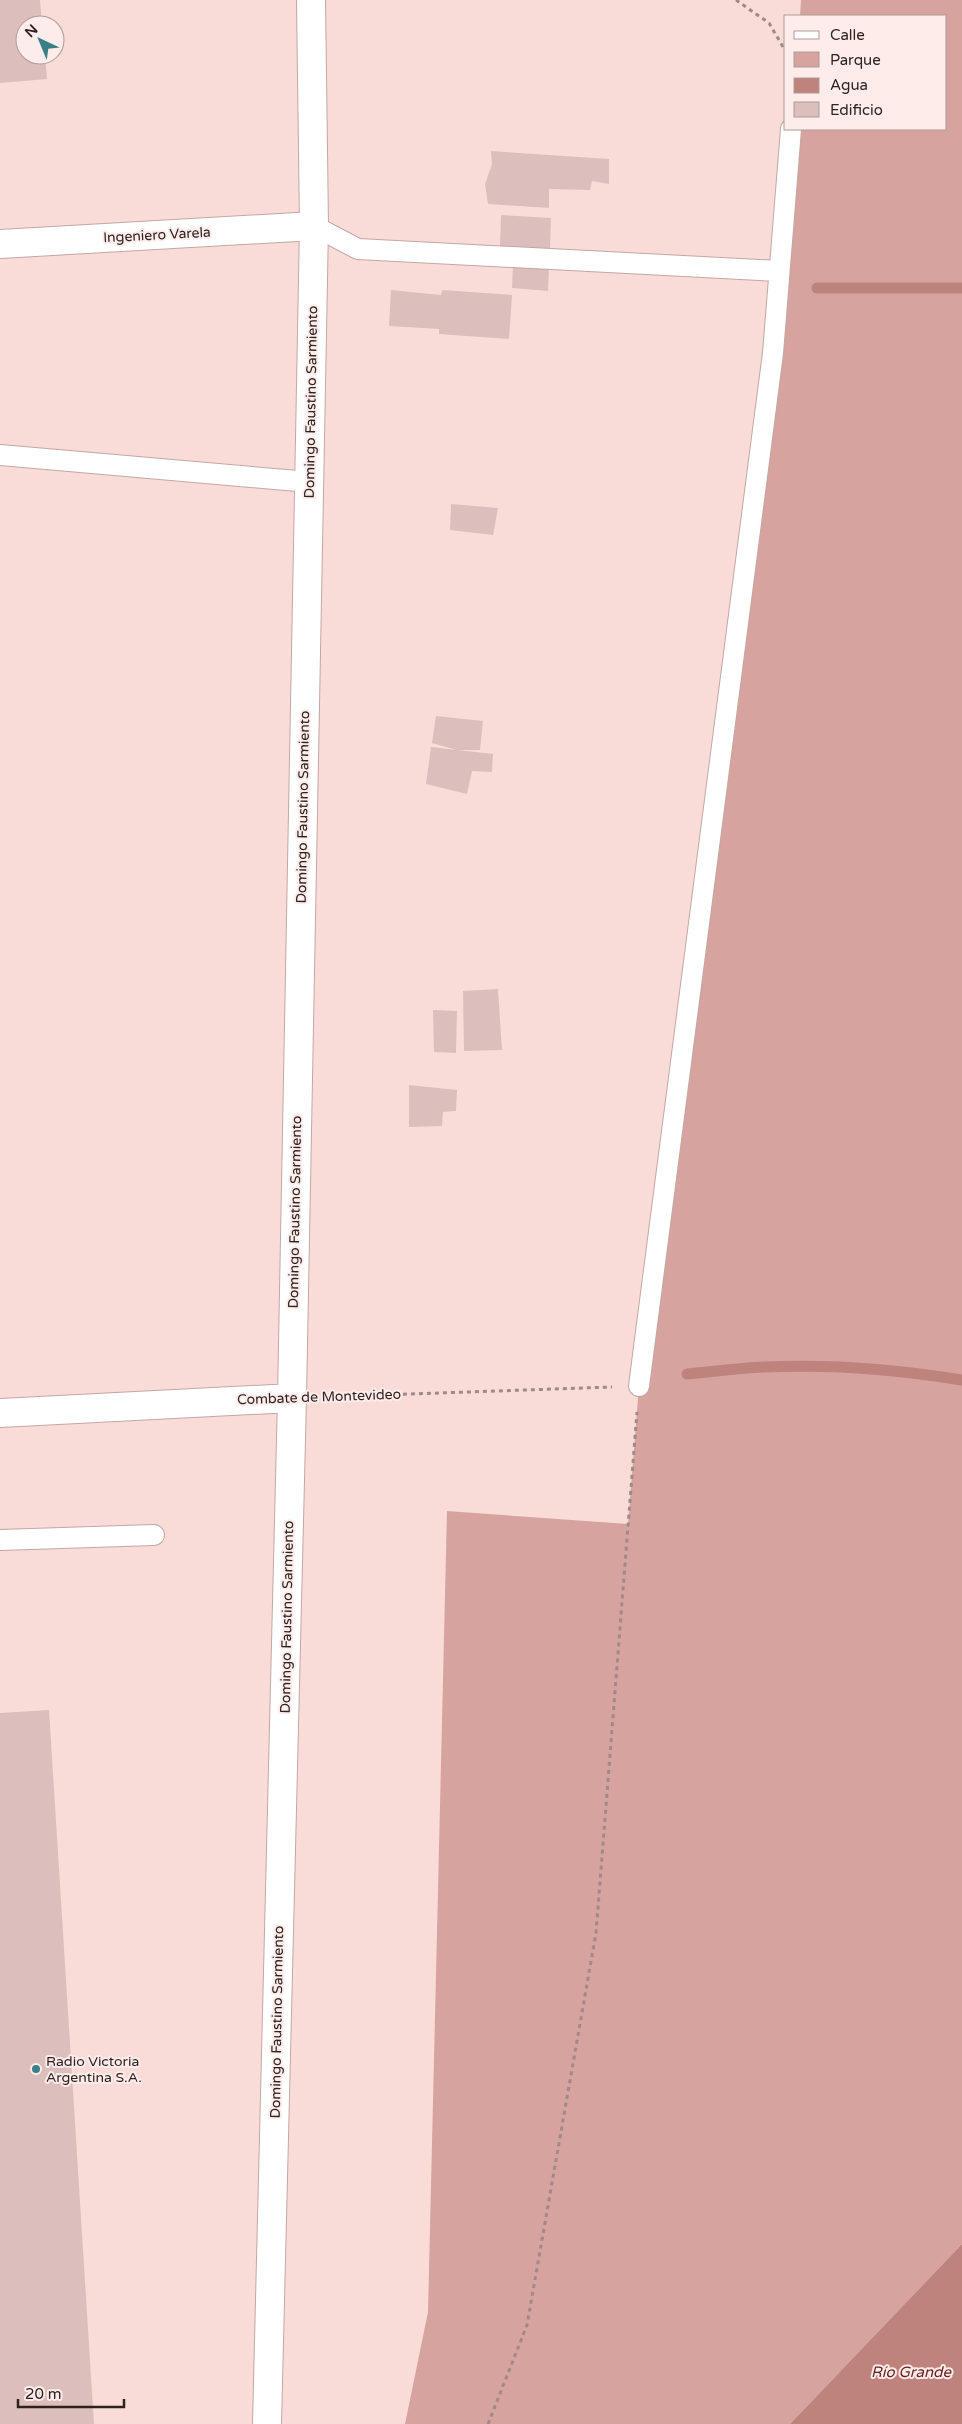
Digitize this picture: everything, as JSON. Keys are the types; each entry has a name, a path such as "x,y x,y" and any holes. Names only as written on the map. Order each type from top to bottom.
{"street":[{"name":"Domingo Faustino Sarmiento","path":"267,2424 292,1398 314,226 311,0"},
{"name":"Ingeniero Varela","path":"0,244 314,226"},
{"name":"Combate de Montevideo","path":"0,1413 292,1398"}],"lane":[{"path":"639,1386 774,353 791,130"},
{"path":"314,226 358,249 779,271"},
{"path":"0,455 309,482"},
{"path":"0,1540 154,1535"}],"path":[{"path":"736,0 769,23 784,49"},
{"path":"488,2424 527,2325 596,1933 639,1386"},
{"name":"Combate de Montevideo","path":"292,1398 639,1386"}],"green space":[{"path":"801,0 962,0 962,2244 790,2424 405,2424 428,2312 447,1511 628,1524 639,1386 791,130 947,130 947,15 800,15"}],"water":[{"name":"Río Grande","path":"962,2244 962,2424 790,2424"}],"building":[{"path":"0,0 40,0 41,15 15,15 15,65 46,65 47,79 0,83"},
{"path":"491,151 609,159 609,184 592,181 590,190 549,189 549,208 488,204 485,184 492,164"},
{"path":"501,215 551,218 550,249 500,246"},
{"path":"513,264 549,266 548,291 512,288"},
{"path":"391,290 441,295 442,290 512,295 509,339 439,334 439,329 389,326"},
{"path":"451,504 498,508 493,535 450,530"},
{"path":"436,716 483,721 480,750 457,750 432,743"},
{"path":"431,747 493,754 492,772 472,771 467,794 426,784"},
{"path":"498,989 502,1050 464,1051 463,991"},
{"path":"433,1010 457,1011 456,1053 434,1052"},
{"path":"409,1085 457,1090 456,1111 443,1112 442,1126 409,1127"},
{"name":"Radio Victoria Argentina S.A.","path":"49,1710 94,2424 0,2424 0,1713"}],"waterway":[{"path":"817,288 962,288"},
{"path":"687,1374 754,1368 814,1366 888,1370 962,1380"}],"place":[{"name":"Radio Victoria Argentina S.A.","path":"36,2069"}]}
